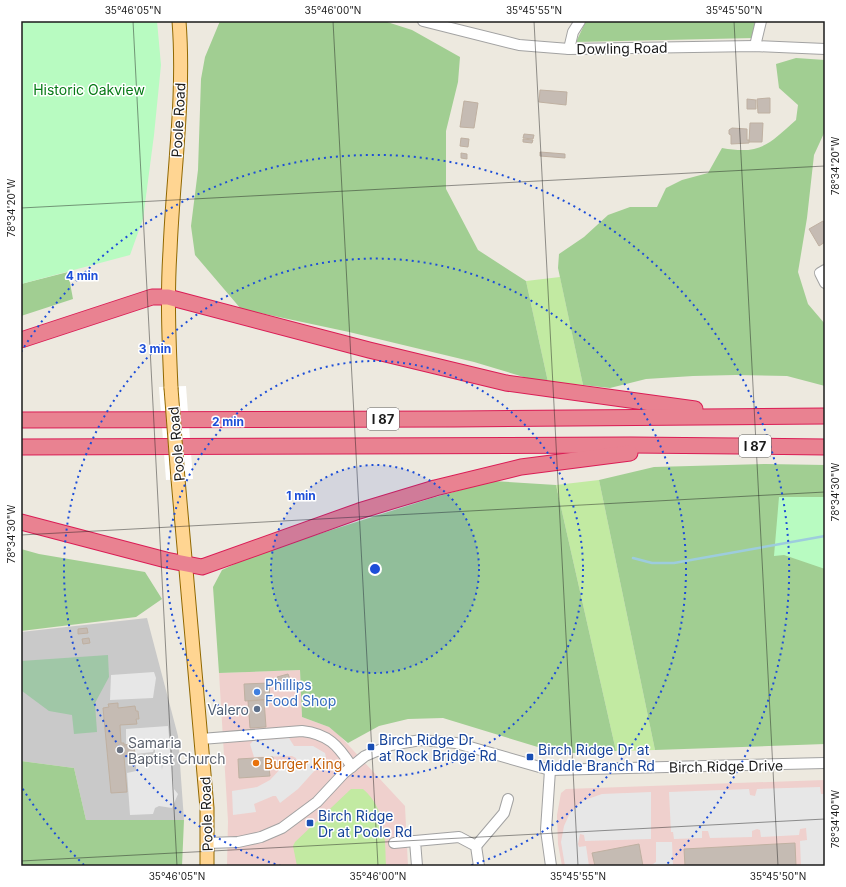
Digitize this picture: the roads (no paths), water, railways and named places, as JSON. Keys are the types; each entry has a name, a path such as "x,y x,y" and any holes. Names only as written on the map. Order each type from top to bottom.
{"highway":[{"path":"21,340 152,297 168,297 369,350 506,382 744,415"},
{"name":"I 87","path":"21,420 447,419 744,415 825,416"},
{"path":"21,522 202,567 359,511 434,488 489,474 521,467 684,446"},
{"name":"I 87","path":"21,447 825,447"}],"main road":[{"name":"Poole Road","path":"179,21 181,102 170,246 168,297 171,388 201,739 208,843 208,866"}],"street":[{"name":"Dowling Road","path":"423,21 519,45 569,49 755,46 825,49"},
{"path":"569,49 573,32 580,21"},
{"path":"755,46 761,21"},
{"path":"825,270 820,273 825,283"},
{"path":"201,739 302,731 317,733 335,744 352,767"},
{"name":"Birch Ridge Drive","path":"208,843 238,842 261,837 282,828 317,802 365,756 391,745 420,740 456,743 550,770 825,763"},
{"path":"550,770 546,830 551,866"},
{"path":"479,866 476,846 504,813 508,799"},
{"path":"394,843 459,837 476,846"},
{"path":"415,841 417,866"}],"waterway":[{"path":"633,558 652,563 674,563 825,536"}],"place":[{"name":"Phillips Food Shop","path":"257,692"},
{"name":"Valero","path":"257,709"},
{"name":"Birch Ridge Dr at Rock Bridge Rd","path":"371,747"},
{"name":"Samaria Baptist Church","path":"120,750"},
{"name":"Birch Ridge Dr at Middle Branch Rd","path":"530,757"},
{"name":"Burger King","path":"256,763"},
{"name":"Birch Ridge Dr at Poole Rd","path":"310,823"}],"park label":[{"name":"Historic Oakview","path":"89,89"}]}
